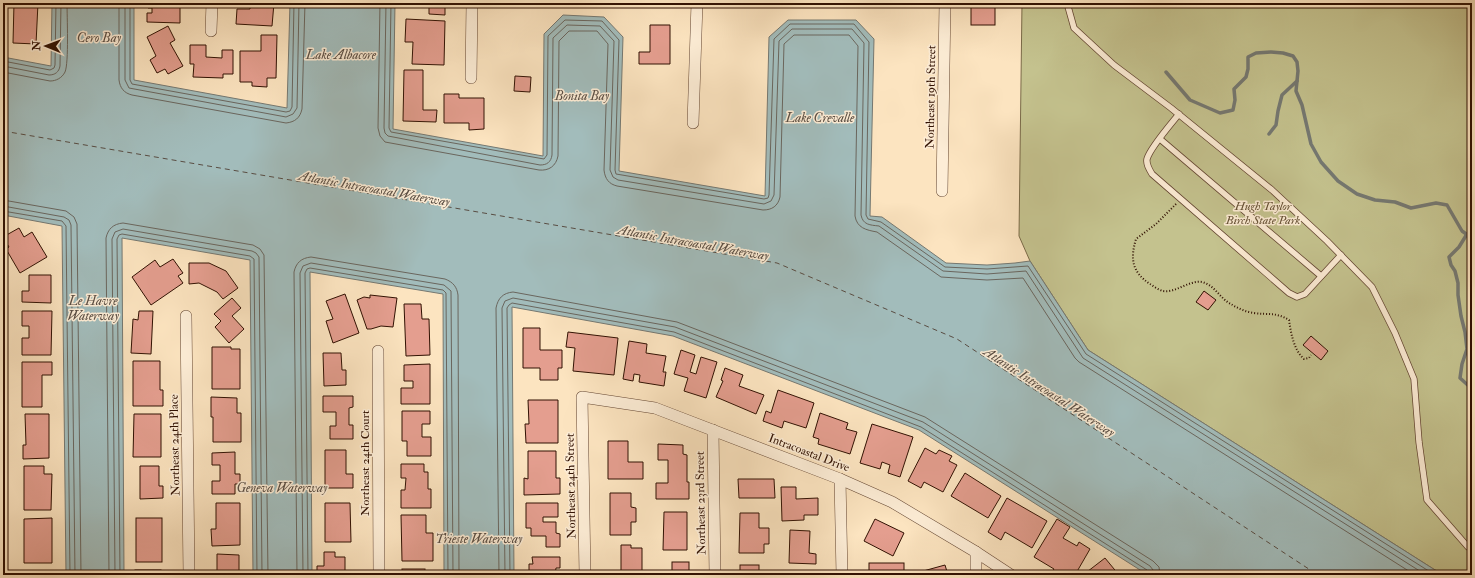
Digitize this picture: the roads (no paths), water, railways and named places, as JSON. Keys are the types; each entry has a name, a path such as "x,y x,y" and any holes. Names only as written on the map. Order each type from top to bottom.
{"street":[{"path":"212,3 212,31"},
{"path":"471,78 472,3"},
{"path":"693,123 696,3"},
{"name":"Northeast 19th Street","path":"942,191 945,3"},
{"name":"Northeast 24th Place","path":"186,316 189,575"},
{"name":"Northeast 24th Court","path":"378,351 379,575"},
{"name":"Intracoastal Drive","path":"582,397 655,408 840,479 892,502 976,552 1010,575"},
{"name":"Northeast 24th Street","path":"582,397 586,575"},
{"name":"Northeast 23rd Street","path":"713,430 715,575"},
{"path":"840,479 842,575"},
{"path":"976,552 976,575"}],"lane":[{"path":"1067,3 1074,28 1114,65 1179,114 1272,190 1327,241 1372,287 1395,333 1414,379 1419,442 1427,500 1468,547 1472,548"},
{"path":"1179,114 1147,159 1148,166 1152,174 1289,293 1298,296 1304,294 1341,255"},
{"path":"1160,139 1321,276"}],"water":[{"path":"52,3 134,3 134,80 287,108 290,3 395,3 393,129 543,156 544,34 563,15 604,17 623,37 619,171 765,196 769,37 788,20 856,20 874,39 870,216 882,217 946,263 987,265 1030,261 1088,350 1443,575 1148,575 919,430 673,336 512,307 514,575 444,575 443,294 310,272 312,575 253,575 250,260 122,238 124,575 66,575 62,226 3,215 3,57 51,66"}],"waterway":[{"path":"1166,72 1190,100 1220,113 1233,110 1235,100 1234,89 1246,77 1248,57 1256,53 1271,52 1293,56 1297,62 1298,71 1296,91 1302,105 1311,144 1321,162 1338,181 1357,194 1375,200 1395,202 1411,208 1436,203 1447,205 1462,231 1472,238"},
{"path":"1269,134 1276,125 1282,95 1297,81"},
{"path":"1467,234 1459,247 1449,257 1458,283 1458,295 1467,349 1462,364 1460,378 1471,388"}],"water label":[{"name":"Cero Bay","path":"99,38"},
{"name":"Lake Albacore","path":"341,55"},
{"name":"Bonita Bay","path":"582,96"},
{"name":"Lake Crevalle","path":"820,118"},
{"name":"Atlantic Intracoastal Waterway","path":"374,189"},
{"name":"Atlantic Intracoastal Waterway","path":"693,243"},
{"name":"Le Havre Waterway","path":"93,308"},
{"name":"Atlantic Intracoastal Waterway","path":"1049,392"},
{"name":"Geneva Waterway","path":"282,488"},
{"name":"Trieste Waterway","path":"479,539"}],"park label":[{"name":"Hugh Taylor Birch State Park","path":"1263,213"}]}
